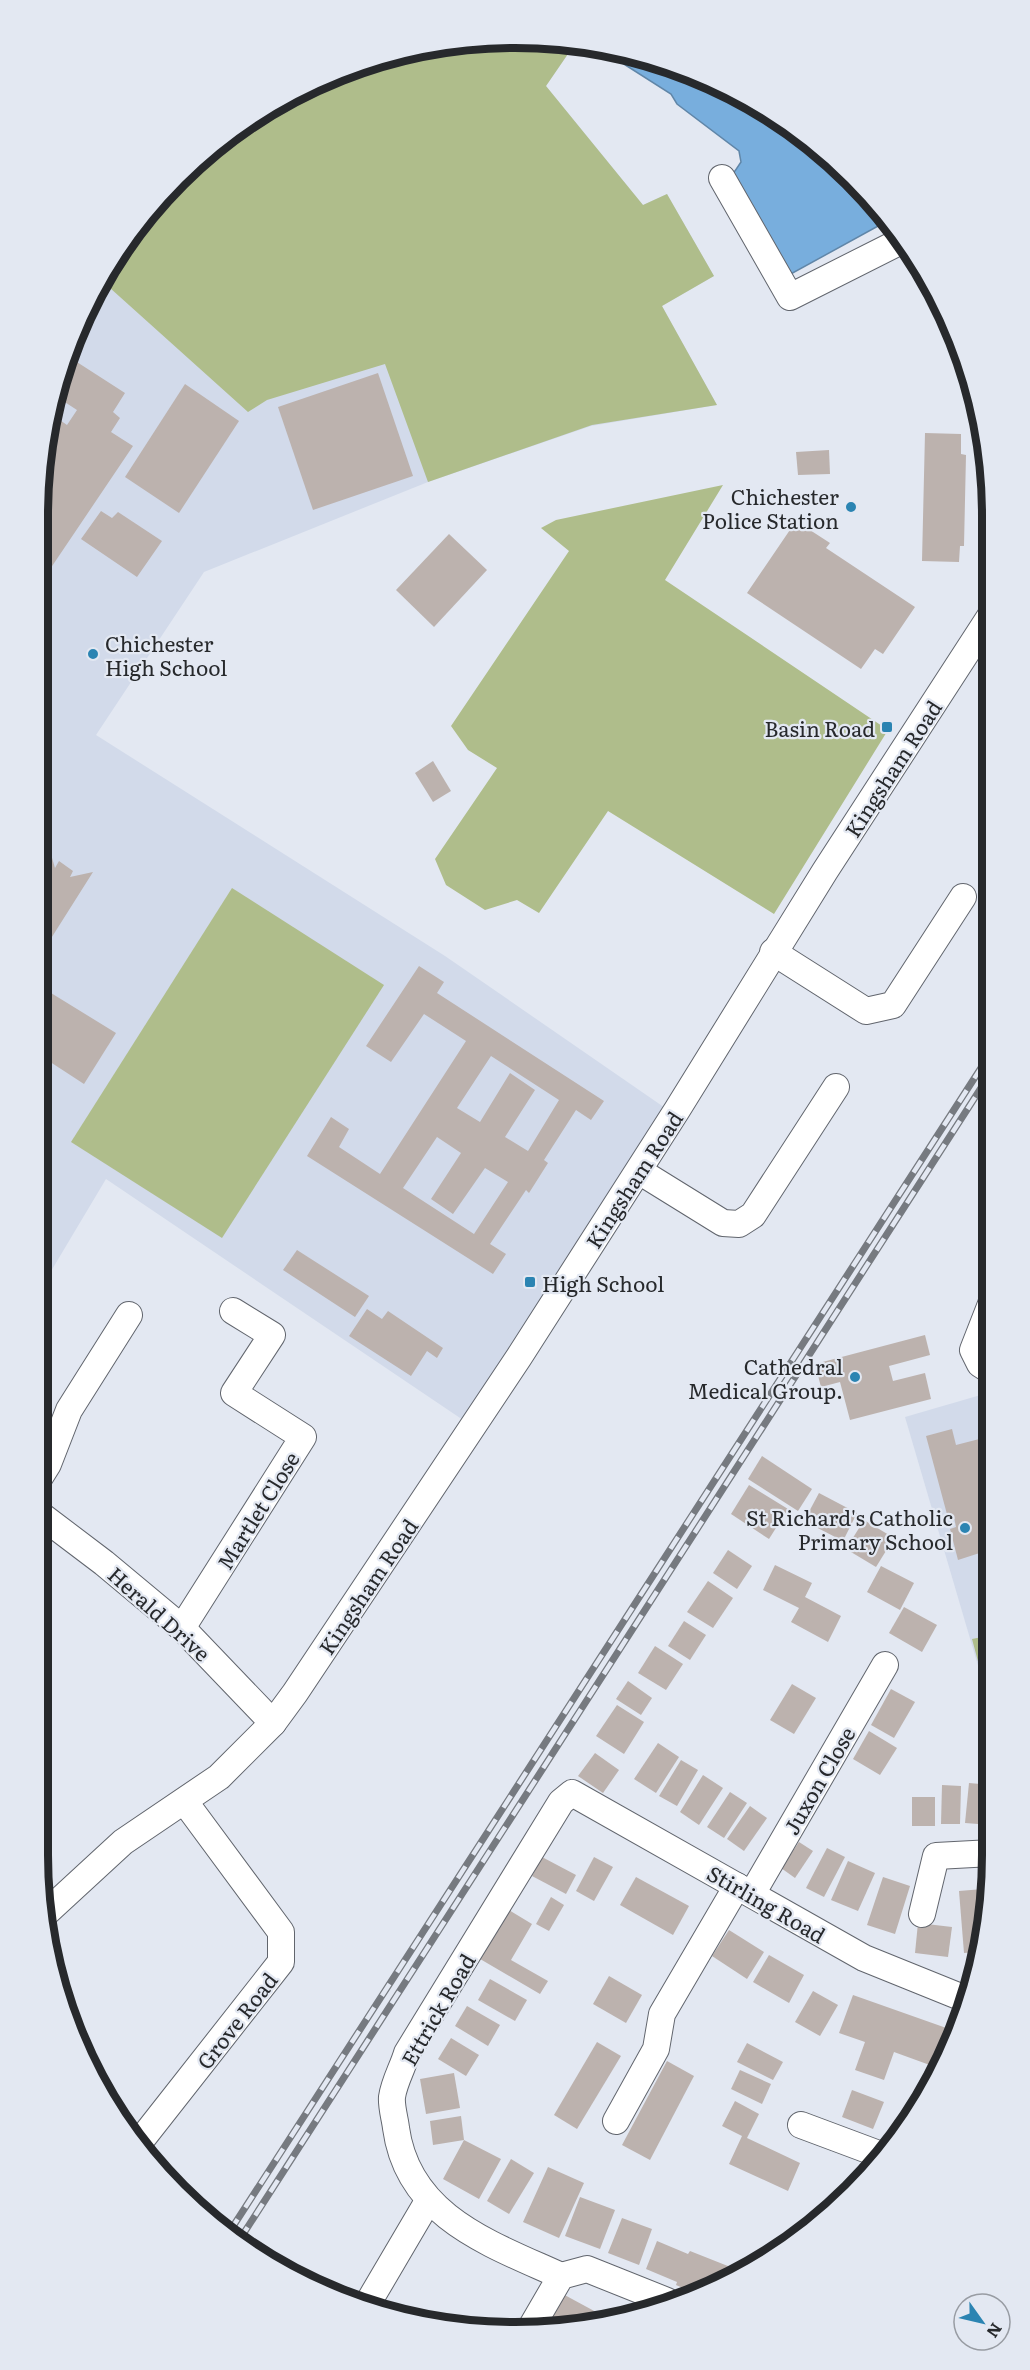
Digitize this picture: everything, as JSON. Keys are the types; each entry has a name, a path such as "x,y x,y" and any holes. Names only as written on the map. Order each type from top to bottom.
{"street":[{"path":"722,178 790,297 895,244"},
{"name":"Kingsham Road","path":"51,1908 123,1842 219,1777 273,1723 513,1367 639,1171 773,952 982,629"},
{"path":"773,952 866,1011 892,1005 963,897"},
{"path":"639,1171 723,1224 739,1224 753,1215 836,1087"},
{"name":"Martlet Close","path":"182,1628 303,1437 234,1393 272,1335 233,1311"},
{"path":"48,1464 69,1410 129,1315"},
{"path":"982,1327 973,1350 982,1365"},
{"name":"Herald Drive","path":"48,1521 104,1563 182,1628 273,1723"},
{"name":"Juxon Close","path":"616,2121 656,2049 662,2014 744,1890 885,1665"},
{"name":"Stirling Road","path":"572,1793 864,1958 960,1997"},
{"name":"Ettrick Road","path":"561,2277 477,2237 450,2220 428,2200 409,2171 398,2143 392,2097 407,2053 561,1802 572,1793"},
{"name":"Grove Road","path":"144,2137 281,1962 281,1932 185,1802"},
{"path":"922,1914 936,1856 982,1853"},
{"path":"801,2125 874,2152"},
{"path":"371,2299 428,2200"},
{"path":"535,2321 561,2277 587,2269 660,2298"}],"shaded area":[{"name":"Chichester High School","path":"515,48 570,51 546,86 643,205 667,194 714,276 662,306 717,405 591,426 428,482 204,572 96,735 445,956 671,1112 466,1422 106,1179 48,1276 49,484 57,424 64,394 84,336 111,281 164,207 207,164 256,127 282,111 336,84 394,64 424,57 484,49"},
{"name":"St Richard's Catholic Primary School","path":"982,1395 982,1679 905,1417"}],"green space":[{"path":"515,48 570,51 546,86 643,205 667,194 714,276 662,306 717,405 592,425 428,482 385,364 267,400 248,412 108,286 127,256 164,207 207,164 231,145 308,96 394,64 454,52 484,49"},
{"path":"723,485 665,580 888,730 774,914 608,811 539,913 517,900 485,910 446,885 435,859 497,768 468,750 451,726 569,551 541,528 556,520"},
{"path":"232,888 384,985 222,1238 71,1142"},
{"path":"982,1637 982,1676 972,1639"}],"water":[{"path":"617,60 665,73 722,96 774,127 823,164 866,207 880,225 789,275 728,175 735,171 741,162 739,151 677,104 671,94"}],"building":[{"path":"75,361 125,393 113,412 120,418 111,432 133,446 48,572 49,484 57,424 58,419 67,425 77,410 62,401"},
{"path":"378,373 413,476 313,510 278,407"},
{"path":"185,384 239,421 179,513 125,477"},
{"path":"925,433 961,434 961,454 966,455 964,546 960,546 959,562 922,561"},
{"path":"829,450 830,474 798,475 796,452"},
{"path":"101,511 112,518 118,512 162,541 137,577 81,539"},
{"path":"796,521 830,543 826,548 915,607 883,654 875,649 861,669 747,593"},
{"path":"449,534 487,570 434,627 396,590"},
{"path":"433,761 451,791 433,802 415,773"},
{"path":"48,844 55,868 59,861 73,871 70,877 93,872 48,943"},
{"path":"419,966 444,982 437,993 604,1101 591,1120 576,1110 544,1160 548,1163 529,1193 526,1190 490,1244 506,1254 493,1274 307,1156 331,1117 349,1129 339,1147 380,1174 466,1041 424,1014 391,1062 366,1046","holes":["491,1056 559,1100 528,1151 505,1137 535,1090 510,1073 480,1122 457,1108","437,1137 461,1153 431,1199 453,1214 485,1168 508,1182 474,1234 403,1188"]},
{"path":"48,991 116,1033 84,1084 48,1061"},
{"path":"297,1250 369,1296 355,1317 283,1270"},
{"path":"367,1309 382,1319 388,1311 443,1348 437,1358 427,1351 411,1376 349,1336"},
{"name":"Cathedral Medical Group.","path":"925,1335 930,1355 889,1366 893,1381 925,1373 931,1399 850,1420 840,1382 821,1387 815,1364"},
{"path":"952,1429 956,1445 982,1438 982,1552 958,1560 950,1529 956,1527 954,1517 948,1518 926,1436"},
{"path":"762,1456 812,1489 798,1511 748,1479"},
{"path":"749,1485 788,1509 769,1539 731,1514"},
{"path":"819,1493 857,1513 843,1541 804,1521"},
{"path":"864,1520 894,1538 876,1567 846,1549"},
{"path":"728,1550 752,1566 737,1589 713,1573"},
{"path":"775,1565 812,1583 805,1597 841,1616 828,1642 791,1622 799,1608 763,1590"},
{"path":"881,1566 914,1583 900,1610 867,1592"},
{"path":"708,1581 733,1598 713,1628 687,1612"},
{"path":"904,1607 937,1625 922,1652 889,1633"},
{"path":"684,1621 706,1635 690,1660 668,1646"},
{"path":"655,1646 683,1664 666,1690 638,1673"},
{"path":"628,1681 652,1698 641,1715 616,1699"},
{"path":"792,1684 816,1698 794,1734 770,1720"},
{"path":"891,1689 915,1702 894,1738 871,1725"},
{"path":"617,1705 644,1722 624,1754 596,1736"},
{"path":"869,1731 897,1748 880,1775 853,1759"},
{"path":"658,1743 679,1757 656,1793 634,1779"},
{"path":"595,1753 619,1770 603,1793 578,1776"},
{"path":"681,1760 698,1770 677,1806 659,1796"},
{"path":"703,1775 723,1788 699,1825 680,1812"},
{"path":"969,1783 982,1784 982,1824 965,1823"},
{"path":"942,1785 961,1786 960,1824 941,1824"},
{"path":"730,1792 747,1803 724,1838 707,1827"},
{"path":"912,1797 935,1797 935,1826 912,1826"},
{"path":"750,1806 767,1818 744,1851 727,1839"},
{"path":"799,1842 813,1851 795,1878 781,1868"},
{"path":"827,1848 845,1857 824,1897 806,1888"},
{"path":"542,1857 576,1875 566,1894 532,1876"},
{"path":"594,1857 613,1867 594,1901 576,1891"},
{"path":"848,1861 875,1873 858,1911 831,1900"},
{"path":"636,1877 689,1906 673,1935 620,1905"},
{"path":"883,1877 910,1886 895,1934 867,1925"},
{"path":"981,1889 972,1952 964,1953 959,1891"},
{"path":"551,1897 564,1905 549,1931 536,1924"},
{"path":"504,1907 532,1924 511,1960 548,1981 540,1994 475,1956"},
{"path":"918,1923 952,1927 948,1957 915,1953"},
{"path":"729,1930 764,1952 747,1979 712,1956"},
{"path":"769,1955 804,1975 789,2003 753,1982"},
{"path":"609,1976 642,1995 626,2023 593,2004"},
{"path":"490,1979 527,2000 515,2021 478,2000"},
{"path":"813,1991 838,2005 820,2036 795,2022"},
{"path":"853,1995 948,2029 932,2066 894,2052 884,2080 855,2070 865,2042 839,2033"},
{"path":"467,2006 500,2025 488,2046 455,2026"},
{"path":"451,2038 479,2055 466,2076 438,2059"},
{"path":"597,2042 621,2056 577,2129 554,2115"},
{"path":"747,2043 783,2062 773,2080 737,2062"},
{"path":"667,2061 694,2076 650,2160 622,2145"},
{"path":"740,2070 771,2084 762,2104 731,2089"},
{"path":"454,2073 460,2108 426,2114 420,2079"},
{"path":"852,2090 884,2102 873,2129 842,2117"},
{"path":"735,2101 759,2114 747,2138 800,2163 788,2191 729,2164 742,2136 722,2126"},
{"path":"461,2116 464,2140 433,2145 430,2121"},
{"path":"464,2140 501,2159 479,2199 443,2179"},
{"path":"511,2159 534,2173 509,2214 487,2201"},
{"path":"548,2167 584,2183 559,2238 523,2222"},
{"path":"580,2197 615,2210 600,2249 565,2236"},
{"path":"622,2218 652,2229 639,2265 608,2253"},
{"path":"657,2241 688,2254 690,2251 733,2268 686,2289 676,2285 677,2282 646,2269"},
{"path":"561,2293 596,2312 594,2315 546,2321"}],"railway":[{"path":"233,2226 982,1066"},
{"path":"243,2234 982,1086"}],"place":[{"name":"Chichester Police Station","path":"851,507"},
{"name":"Chichester High School","path":"93,654"},
{"name":"Basin Road","path":"887,727"},
{"name":"High School","path":"530,1282"},
{"name":"Cathedral Medical Group.","path":"855,1377"},
{"name":"St Richard's Catholic Primary School","path":"965,1528"}]}
